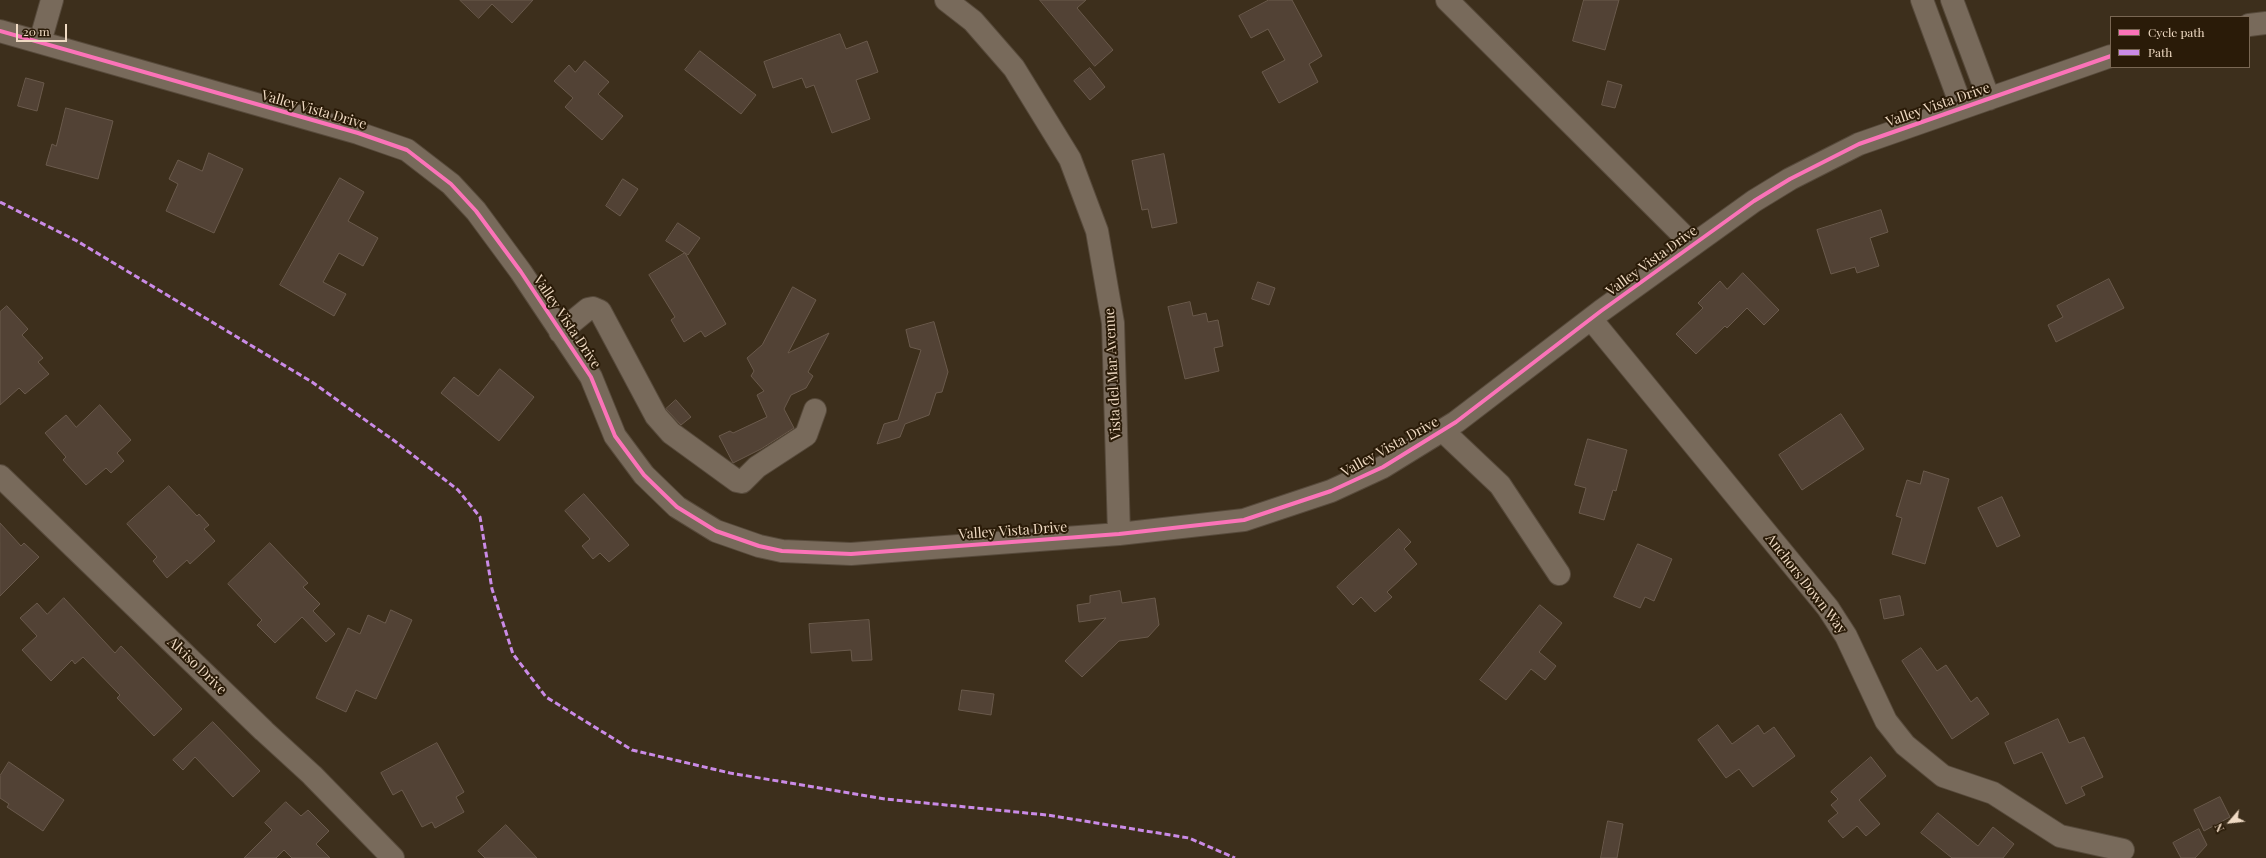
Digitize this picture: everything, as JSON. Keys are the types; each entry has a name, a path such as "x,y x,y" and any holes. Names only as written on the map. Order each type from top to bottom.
{"street":[{"path":"40,42 52,0"},
{"name":"Vista del Mar Avenue","path":"946,0 973,21 1014,68 1070,159 1097,231 1113,323 1120,534"},
{"path":"1447,0 1693,245"},
{"path":"1922,0 1962,108"},
{"path":"1952,0 1989,99"},
{"path":"2250,25 2266,23"},
{"name":"Valley Vista Drive","path":"0,31 358,133 407,150 451,184 476,211 521,272 591,377 616,436 644,475 660,492 683,511 716,531 737,540 782,551 851,554 1120,534 1244,520 1284,508 1356,480 1443,431 1591,319 1754,201 1824,160 1859,144 2110,56"},
{"path":"560,332 588,310 593,308 600,311 656,416 682,442 737,481 742,482 757,467 806,435 815,410"},
{"name":"Anchors Down Way","path":"1591,319 1828,608 1846,636 1886,721 1905,745 1943,776 1993,793 2060,836 2124,850"},
{"path":"1443,431 1500,485 1559,574"},
{"name":"Alviso Drive","path":"0,476 274,741 312,775 393,858"}],"building":[{"path":"460,0 533,0 512,23 492,4 479,18"},
{"path":"1040,0 1086,0 1077,8 1113,50 1095,66"},
{"path":"1269,0 1292,0 1322,56 1309,64 1318,82 1279,103 1262,72 1285,60 1268,29 1251,38 1239,16"},
{"path":"1584,0 1619,0 1605,50 1573,41"},
{"path":"840,34 846,49 867,41 878,72 856,80 870,119 832,133 814,85 806,88 802,78 773,88 764,62"},
{"path":"700,51 756,95 741,114 685,70"},
{"path":"585,61 609,82 598,94 623,116 602,140 565,107 573,98 554,81 569,65 575,72"},
{"path":"1090,68 1105,87 1090,100 1074,81"},
{"path":"26,78 44,83 37,111 18,106"},
{"path":"1608,81 1622,85 1615,108 1602,105"},
{"path":"66,108 113,121 98,179 46,165 52,144 56,146"},
{"path":"209,153 243,169 214,233 166,211 178,184 169,179 178,160 202,171"},
{"path":"1164,154 1177,223 1152,228 1148,209 1142,210 1132,161"},
{"path":"340,178 364,192 348,221 378,238 363,266 339,253 323,282 346,294 334,316 280,285"},
{"path":"623,179 638,189 620,216 606,206"},
{"path":"1881,210 1888,232 1870,238 1879,266 1857,273 1855,267 1831,274 1817,230"},
{"path":"678,223 700,238 688,255 666,241"},
{"path":"685,253 726,324 705,337 701,331 684,342 671,320 675,317 649,275"},
{"path":"1743,273 1779,310 1764,325 1747,308 1727,328 1725,326 1696,354 1676,334 1703,308 1698,303 1720,281 1727,289"},
{"path":"2109,279 2124,308 2056,342 2048,325 2063,317 2057,306"},
{"path":"1258,282 1275,288 1269,305 1252,299"},
{"path":"793,287 816,300 788,353 829,333 808,372 813,376 806,388 791,395 784,409 794,428 761,449 733,463 719,436 730,431 733,433 767,417 757,395 764,391 751,376 754,371 747,358 762,345"},
{"path":"1190,302 1193,316 1206,313 1208,322 1218,320 1223,346 1214,348 1219,371 1185,379 1168,307"},
{"path":"7,306 28,329 22,335 43,358 38,362 49,374 25,394 19,388 0,405 0,312"},
{"path":"934,322 948,372 942,392 936,393 929,415 905,424 900,437 877,444 884,424 898,420 921,350 910,347 906,330"},
{"path":"500,369 534,397 499,441 441,393 454,377 478,396"},
{"path":"676,400 691,417 681,425 666,409"},
{"path":"100,405 131,440 117,453 124,461 111,473 106,468 86,485 63,460 66,457 45,433 66,415 76,427"},
{"path":"1841,414 1864,449 1802,490 1779,455"},
{"path":"1588,439 1627,450 1616,491 1613,490 1604,520 1579,513 1586,488 1575,485"},
{"path":"1924,471 1949,479 1925,564 1892,554 1902,518 1896,516 1907,480 1920,484"},
{"path":"169,486 197,516 199,514 209,525 204,529 215,541 190,564 187,560 167,578 153,561 157,557 127,524"},
{"path":"584,494 629,545 609,562 600,553 593,559 582,546 590,539 565,511"},
{"path":"2002,497 2020,536 1997,547 1978,508"},
{"path":"0,523 21,546 24,543 39,557 0,596"},
{"path":"1399,529 1411,542 1404,549 1417,564 1387,592 1392,597 1375,612 1361,597 1353,605 1337,587"},
{"path":"270,543 308,583 303,587 320,604 313,611 335,634 326,642 302,617 275,643 257,625 262,620 228,584"},
{"path":"1638,544 1672,559 1654,601 1645,597 1640,608 1614,597"},
{"path":"1120,591 1122,603 1155,598 1159,625 1148,637 1119,641 1082,677 1065,661 1106,618 1079,622 1077,605 1090,603 1090,596"},
{"path":"1900,596 1904,615 1884,619 1880,600"},
{"path":"64,598 115,653 121,646 182,709 154,736 117,698 120,695 83,657 75,664 72,660 51,681 22,650 37,636 20,618 37,603 47,614"},
{"path":"1540,605 1562,623 1539,652 1556,666 1545,680 1531,669 1506,700 1480,680"},
{"path":"391,610 412,620 376,699 356,690 346,712 316,698 348,628 360,634 368,615 385,623"},
{"path":"869,620 872,660 852,661 851,650 811,653 809,624"},
{"path":"1921,648 1937,671 1946,665 1971,702 1977,697 1989,714 1952,739 1902,661"},
{"path":"962,690 994,694 991,715 959,710"},
{"path":"2058,719 2069,743 2084,737 2103,777 2081,787 2085,795 2066,804 2042,752 2014,764 2005,743"},
{"path":"213,722 260,771 233,797 195,757 183,770 173,760"},
{"path":"1718,725 1732,744 1758,725 1764,734 1774,727 1795,756 1753,787 1739,769 1726,778 1698,740"},
{"path":"437,743 464,792 456,797 464,812 435,828 432,822 422,827 402,790 393,795 381,773"},
{"path":"1871,757 1886,776 1859,800 1880,824 1866,836 1857,826 1843,838 1828,821 1838,813 1831,805 1838,799 1831,792"},
{"path":"9,762 64,800 43,831 7,807 9,804 0,798 0,776"},
{"path":"2220,797 2230,817 2204,831 2194,810"},
{"path":"286,802 301,816 308,810 329,831 316,844 330,858 292,858 284,850 276,858 244,858 272,830 265,823"},
{"path":"1938,813 1978,846 1993,827 2014,844 2003,858 1952,858 1921,833"},
{"path":"1608,821 1623,824 1617,858 1601,858"},
{"path":"506,825 537,858 485,858 478,851"},
{"path":"2199,829 2207,845 2195,858 2181,858 2173,843"}],"marked path":[{"path":"0,202 77,241 312,382 396,442 458,490 480,517 492,589 513,654 546,697 632,750 730,773 885,799 1047,815 1189,838 1235,858"}],"cycle path":[{"path":"0,31 358,133 407,150 451,184 476,211 521,272 591,377 615,436 644,475 677,507 716,531 759,546 782,551 851,554 1119,534 1244,520 1331,491 1383,467 1456,422 1601,311 1754,201 1790,179 1859,144 2110,56"}]}
